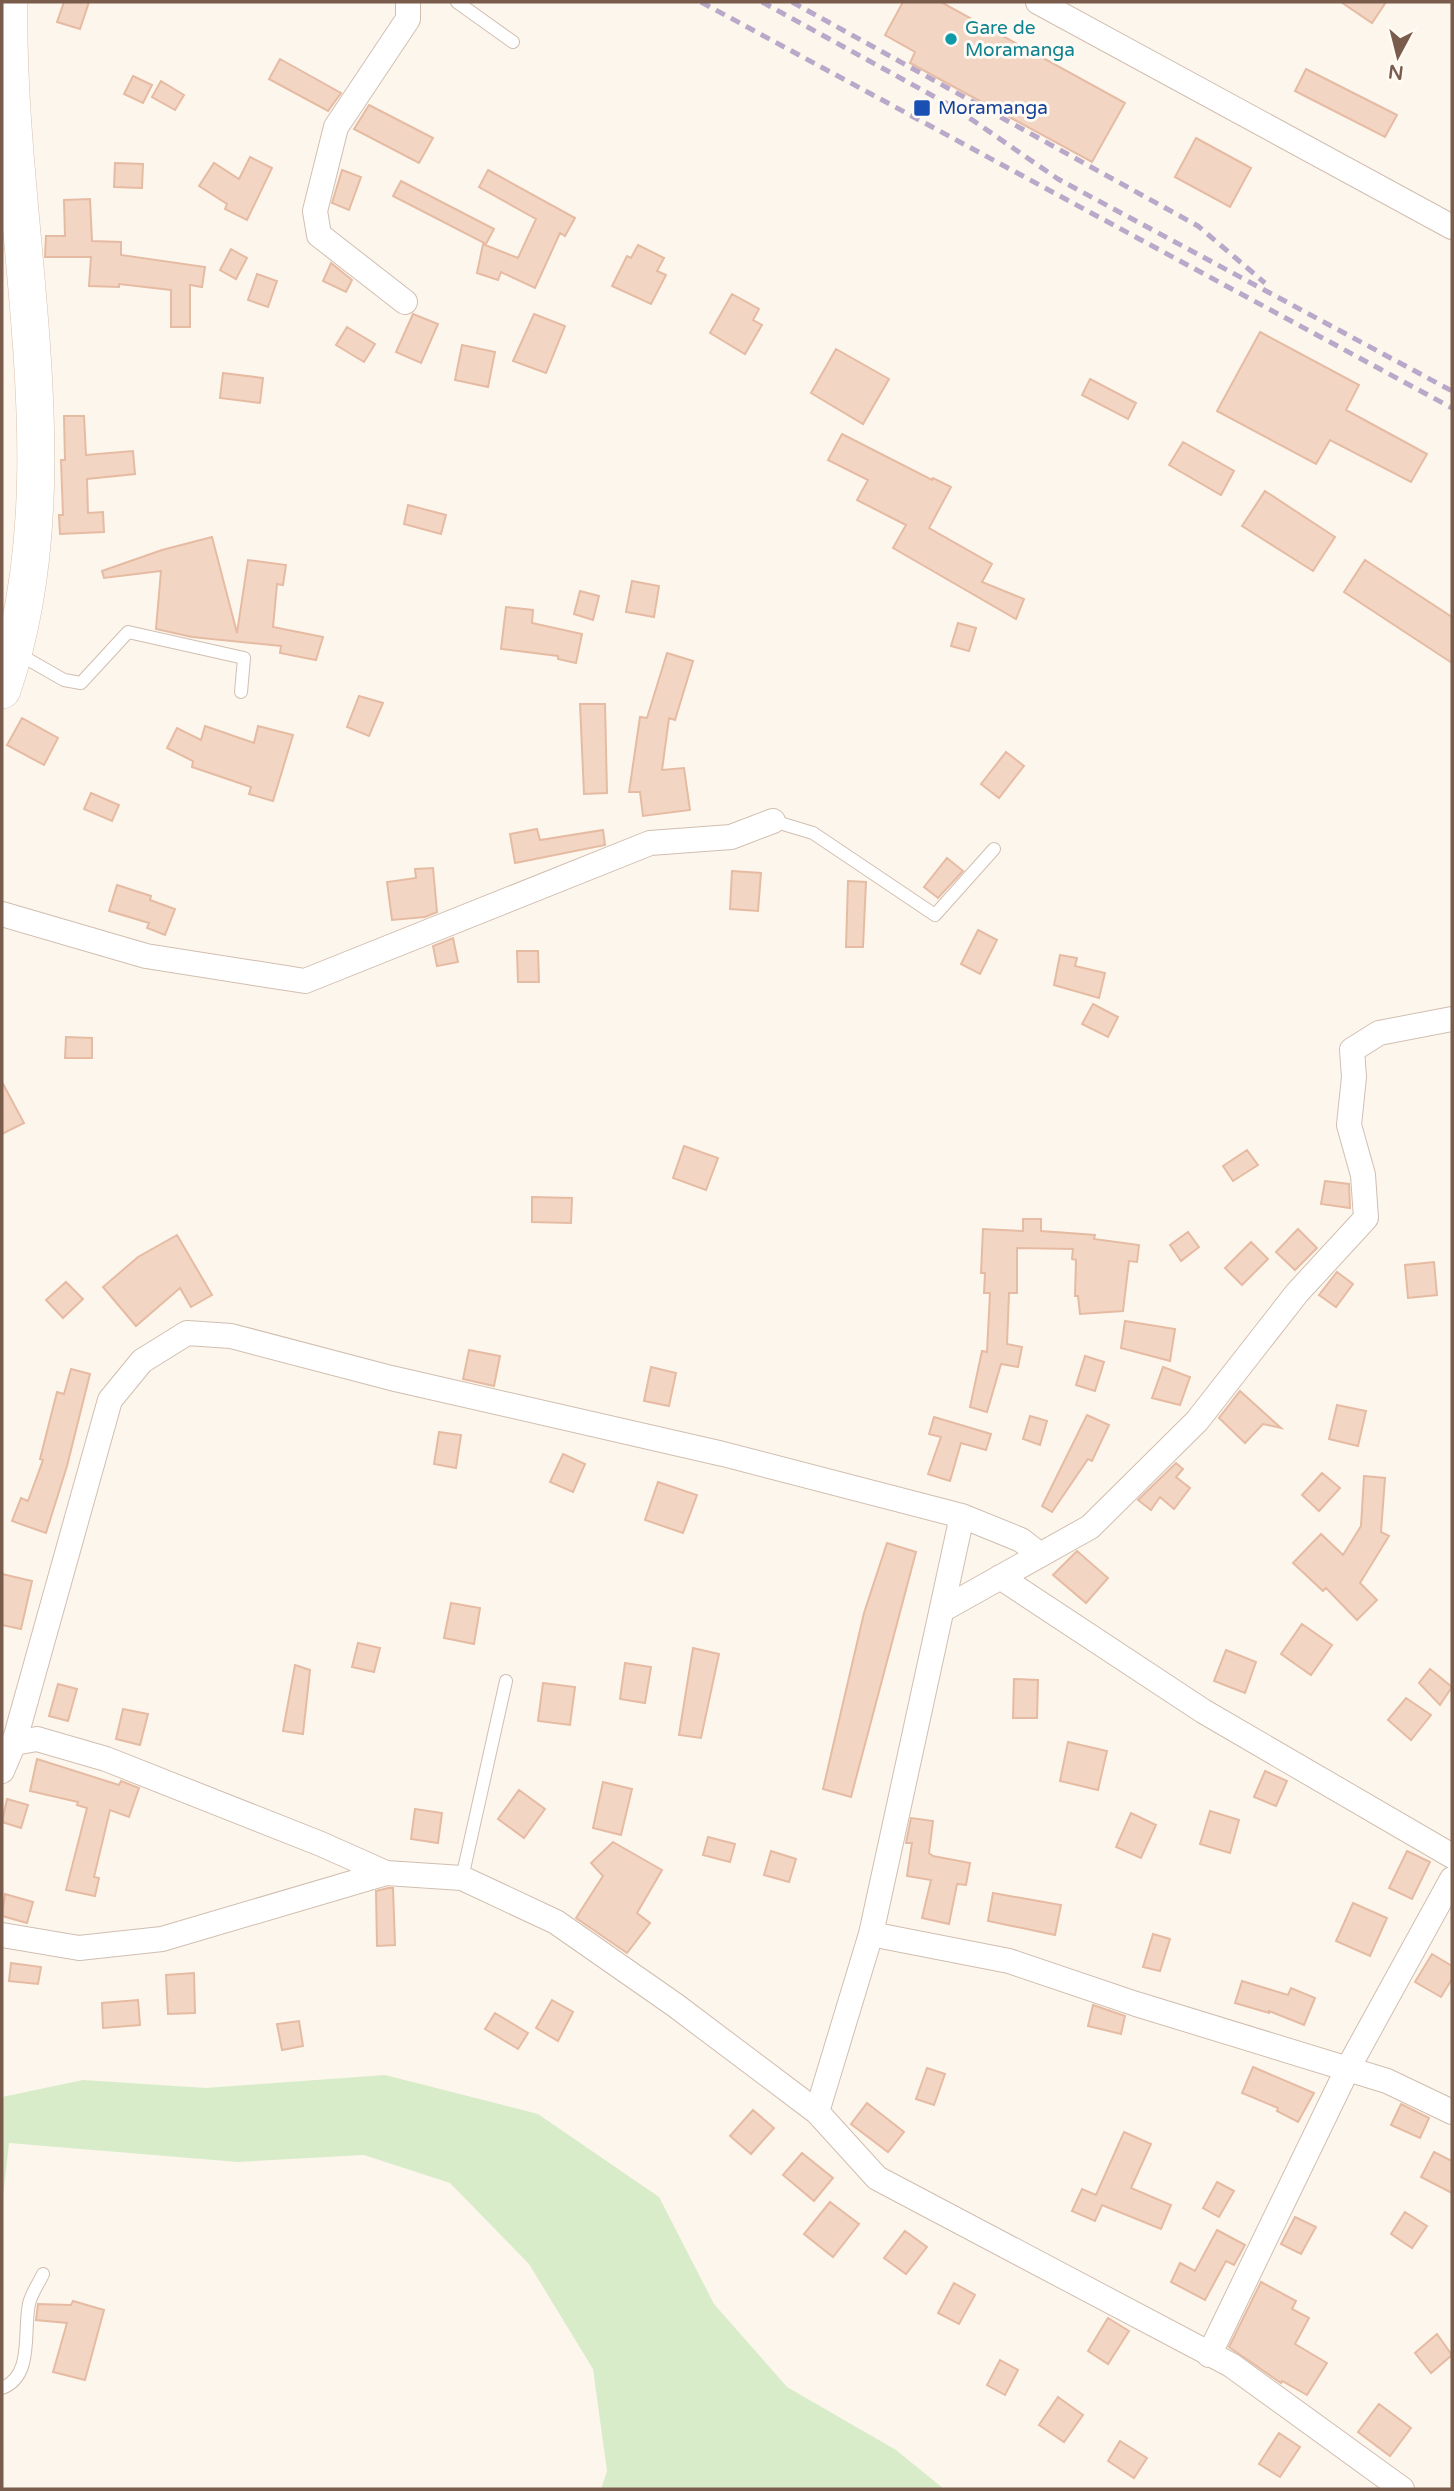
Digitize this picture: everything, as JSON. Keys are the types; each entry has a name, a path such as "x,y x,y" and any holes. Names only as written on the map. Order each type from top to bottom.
{"main road":[{"path":"2,690 15,652 32,562 36,439 10,99 9,2"}],"street":[{"path":"405,302 319,235 316,211 336,127 408,19 408,2"},
{"path":"1038,2 1452,227"},
{"path":"2,914 146,956 305,981 650,843 731,837 773,821"},
{"path":"942,1610 1090,1527 1197,1421 1297,1293 1366,1218 1363,1175 1349,1125 1354,1077 1352,1050 1379,1033 1452,1019"},
{"path":"2,1771 110,1400 142,1360 187,1333 231,1336 391,1378 723,1454 962,1516 1021,1540 1039,1554"},
{"path":"817,2112 871,1934 962,1516"},
{"path":"1000,1577 1203,1711 1452,1856"},
{"path":"8,1746 37,1739 106,1759 321,1844 386,1873"},
{"path":"2,1935 79,1948 162,1939 386,1873 462,1878 556,1922 675,2005 817,2112 877,2178 1231,2365 1402,2489"},
{"path":"1209,2355 1347,2070 1452,1878"},
{"path":"871,1934 1009,1961 1136,2004 1387,2081 1452,2112"}],"lane":[{"path":"457,2 513,42"},
{"path":"15,652 64,680 81,683 128,632 244,658 241,692"},
{"path":"773,821 813,832 935,915 994,849"},
{"path":"462,1878 506,1681"},
{"path":"2,2388 11,2385 23,2366 29,2301 43,2274"}],"green space":[{"path":"385,2075 538,2114 659,2197 714,2304 787,2387 896,2450 944,2489 601,2489 607,2471 593,2369 529,2264 450,2183 364,2155 238,2162 9,2143 2,2206 2,2097 83,2080 206,2088"}],"building":[{"path":"64,2 89,2 80,29 57,22"},
{"path":"903,2 941,2 1125,103 1092,162 910,63 915,52 885,35"},
{"path":"1341,2 1386,2 1372,23"},
{"path":"280,59 341,93 328,111 269,79"},
{"path":"1306,69 1397,115 1385,137 1295,91"},
{"path":"133,76 152,85 143,103 124,94"},
{"path":"161,81 184,95 175,110 152,97"},
{"path":"369,105 433,138 419,163 354,129"},
{"path":"1196,138 1251,168 1230,207 1175,177"},
{"path":"250,157 272,168 247,220 225,209 227,204 199,186 214,163 239,179"},
{"path":"115,163 143,164 142,188 114,187"},
{"path":"342,170 361,177 349,210 332,203"},
{"path":"488,170 575,218 565,236 560,233 535,288 501,272 498,280 477,273 483,244 518,258 536,219 479,187"},
{"path":"401,181 494,229 486,244 393,196"},
{"path":"90,199 92,241 121,242 121,255 205,267 202,287 190,285 190,327 171,327 171,290 119,284 119,287 89,286 91,257 45,257 46,236 65,236 64,200"},
{"path":"638,245 664,258 657,271 666,275 651,304 612,286 627,256 631,258"},
{"path":"231,249 247,258 236,279 220,270"},
{"path":"331,263 352,280 346,292 323,281"},
{"path":"257,274 277,281 268,307 248,300"},
{"path":"732,294 759,309 753,320 762,325 745,354 710,333"},
{"path":"413,314 438,324 421,363 396,352"},
{"path":"534,314 565,326 546,373 513,361"},
{"path":"347,327 375,344 364,362 336,345"},
{"path":"1260,332 1359,385 1346,410 1427,454 1411,482 1330,440 1316,464 1217,411"},
{"path":"462,345 495,352 488,387 455,380"},
{"path":"836,349 889,379 863,424 811,393"},
{"path":"223,373 263,378 260,403 220,398"},
{"path":"1090,379 1136,403 1128,419 1082,395"},
{"path":"64,416 84,416 86,455 133,451 135,474 87,479 88,513 103,512 104,532 60,534 59,515 63,515 61,460 65,460"},
{"path":"842,434 951,487 929,528 992,564 982,582 1024,599 1016,619 893,548 906,525 857,500 868,480 828,460"},
{"path":"1183,442 1234,471 1221,495 1169,465"},
{"path":"1265,491 1335,537 1313,571 1242,526"},
{"path":"408,505 446,515 441,534 404,524"},
{"path":"212,537 237,633 248,560 286,565 283,585 277,584 273,627 323,637 316,660 280,653 281,646 192,637 156,629 161,571 104,578 102,571 162,550"},
{"path":"1365,560 1452,617 1452,663 1344,592"},
{"path":"632,581 659,586 654,617 626,612"},
{"path":"580,591 599,596 593,620 574,614"},
{"path":"506,607 533,610 532,623 582,634 576,663 558,659 558,656 501,649"},
{"path":"958,623 976,628 969,651 951,646"},
{"path":"667,653 693,661 675,720 669,718 662,770 684,768 690,810 643,816 640,792 629,792 640,717 647,718"},
{"path":"359,696 383,703 369,736 347,727"},
{"path":"580,704 605,704 607,793 584,794"},
{"path":"22,718 58,738 44,765 7,745"},
{"path":"205,726 254,743 258,726 293,735 273,801 249,794 251,787 192,767 193,761 167,748 177,728 201,740"},
{"path":"1006,752 1024,766 999,798 981,784"},
{"path":"91,793 119,805 112,821 84,809"},
{"path":"537,829 540,840 603,830 605,845 515,863 510,834"},
{"path":"947,858 963,871 938,898 924,887"},
{"path":"433,868 437,912 425,917 392,920 387,882 416,878 415,869"},
{"path":"732,871 761,873 758,911 730,909"},
{"path":"848,881 866,882 863,947 846,947"},
{"path":"117,885 151,896 150,900 175,909 165,935 147,928 149,923 109,911"},
{"path":"978,930 997,940 980,974 961,964"},
{"path":"453,938 458,962 437,966 433,946"},
{"path":"517,951 538,951 539,982 518,982"},
{"path":"1060,955 1077,958 1075,966 1105,973 1099,998 1054,985"},
{"path":"1093,1004 1118,1017 1108,1037 1082,1024"},
{"path":"66,1037 92,1038 92,1058 65,1058"},
{"path":"2,1082 24,1123 2,1134"},
{"path":"684,1146 718,1158 706,1190 673,1178"},
{"path":"1247,1150 1258,1165 1233,1181 1223,1166"},
{"path":"1325,1181 1349,1184 1350,1208 1321,1204"},
{"path":"532,1197 572,1198 571,1223 532,1222"},
{"path":"1023,1219 1041,1219 1041,1231 1095,1235 1094,1239 1139,1245 1137,1262 1129,1261 1123,1311 1080,1314 1078,1296 1075,1296 1076,1260 1072,1259 1073,1249 1017,1248 1017,1293 1009,1293 1007,1344 1022,1347 1018,1367 1001,1364 987,1412 970,1407 982,1351 987,1352 990,1293 984,1293 985,1273 981,1273 983,1229 1023,1231"},
{"path":"1298,1229 1317,1248 1295,1270 1276,1252"},
{"path":"1188,1232 1199,1247 1181,1261 1170,1245"},
{"path":"177,1235 212,1295 191,1307 180,1288 136,1326 103,1287 138,1257"},
{"path":"1251,1242 1268,1259 1242,1285 1225,1268"},
{"path":"1434,1262 1437,1295 1408,1298 1405,1265"},
{"path":"1337,1272 1353,1284 1336,1307 1319,1295"},
{"path":"66,1282 83,1299 63,1318 46,1300"},
{"path":"1125,1321 1175,1329 1170,1361 1121,1348"},
{"path":"469,1350 500,1356 494,1386 463,1379"},
{"path":"1085,1356 1104,1362 1095,1391 1076,1385"},
{"path":"651,1367 676,1373 669,1406 644,1401"},
{"path":"1163,1367 1190,1377 1180,1405 1152,1398"},
{"path":"71,1369 90,1374 67,1466 46,1533 12,1521 21,1498 28,1501 43,1460 40,1459 57,1392 64,1394"},
{"path":"1240,1391 1281,1428 1263,1424 1245,1443 1219,1418"},
{"path":"1337,1405 1366,1411 1358,1446 1329,1439"},
{"path":"1087,1415 1109,1425 1092,1461 1088,1459 1052,1512 1042,1506"},
{"path":"1030,1416 1047,1421 1040,1445 1023,1439"},
{"path":"934,1417 991,1434 986,1450 961,1443 950,1481 928,1474 941,1437 929,1434"},
{"path":"439,1432 461,1435 456,1468 434,1464"},
{"path":"563,1454 585,1464 573,1492 550,1482"},
{"path":"1176,1463 1183,1469 1176,1477 1190,1488 1174,1509 1160,1497 1151,1510 1138,1500"},
{"path":"1322,1473 1340,1488 1319,1511 1302,1495"},
{"path":"1364,1476 1385,1478 1381,1532 1389,1536 1360,1583 1377,1600 1357,1620 1326,1588 1323,1591 1293,1563 1321,1534 1343,1555 1361,1526"},
{"path":"658,1482 697,1495 683,1533 645,1520"},
{"path":"887,1543 916,1552 851,1797 823,1789 864,1613"},
{"path":"1077,1551 1108,1578 1086,1603 1053,1575"},
{"path":"2,1574 32,1581 21,1629 2,1625"},
{"path":"451,1603 480,1608 474,1644 444,1638"},
{"path":"1302,1624 1332,1645 1311,1675 1281,1654"},
{"path":"358,1643 380,1648 374,1672 352,1667"},
{"path":"693,1648 719,1654 701,1738 679,1735"},
{"path":"1226,1650 1256,1662 1245,1693 1214,1681"},
{"path":"625,1663 651,1667 645,1703 620,1699"},
{"path":"295,1665 310,1670 303,1734 283,1731"},
{"path":"1430,1669 1452,1687 1440,1705 1419,1683"},
{"path":"1014,1679 1038,1680 1037,1718 1013,1718"},
{"path":"543,1683 575,1687 570,1725 538,1721"},
{"path":"58,1684 77,1689 68,1721 49,1716"},
{"path":"1406,1698 1431,1715 1411,1740 1388,1720"},
{"path":"123,1709 148,1714 140,1745 116,1739"},
{"path":"1068,1742 1107,1751 1098,1790 1060,1781"},
{"path":"37,1759 119,1785 121,1781 139,1788 129,1817 110,1810 94,1877 99,1878 95,1896 66,1890 87,1808 77,1805 78,1802 30,1791"},
{"path":"1265,1771 1287,1781 1276,1806 1254,1797"},
{"path":"603,1782 632,1789 621,1835 593,1828"},
{"path":"519,1790 545,1809 524,1838 498,1819"},
{"path":"7,1799 28,1805 21,1828 2,1822"},
{"path":"415,1809 442,1813 438,1843 411,1839"},
{"path":"1210,1811 1239,1820 1230,1853 1200,1844"},
{"path":"1131,1813 1156,1825 1141,1858 1116,1847"},
{"path":"911,1818 933,1821 929,1853 970,1863 966,1885 957,1884 949,1924 922,1918 931,1880 907,1876 912,1843 906,1843"},
{"path":"708,1837 735,1844 730,1862 703,1855"},
{"path":"613,1842 662,1870 637,1913 650,1923 627,1953 576,1918 603,1876 591,1863"},
{"path":"771,1851 796,1859 789,1882 764,1875"},
{"path":"1407,1851 1430,1862 1412,1899 1389,1888"},
{"path":"393,1888 395,1945 377,1946 376,1891"},
{"path":"993,1893 1061,1905 1055,1935 988,1921"},
{"path":"5,1894 33,1902 27,1923 2,1916"},
{"path":"1353,1903 1387,1918 1370,1956 1336,1941"},
{"path":"1153,1934 1170,1939 1160,1971 1143,1967"},
{"path":"1432,1954 1452,1966 1452,1979 1441,1997 1415,1982"},
{"path":"11,1963 41,1967 38,1984 9,1981"},
{"path":"194,1973 195,2013 168,2014 166,1975"},
{"path":"1242,1981 1288,1995 1291,1988 1315,1998 1304,2025 1269,2011 1235,2003"},
{"path":"138,2000 140,2025 103,2028 102,2003"},
{"path":"552,2000 573,2012 558,2041 536,2028"},
{"path":"1093,2005 1125,2016 1121,2034 1088,2026"},
{"path":"495,2013 528,2033 518,2049 485,2029"},
{"path":"299,2021 303,2046 282,2050 277,2024"},
{"path":"1253,2067 1314,2093 1298,2122 1277,2111 1278,2108 1242,2093"},
{"path":"927,2068 945,2074 934,2105 916,2099"},
{"path":"867,2103 904,2132 888,2152 851,2124"},
{"path":"1401,2104 1429,2118 1420,2138 1391,2125"},
{"path":"753,2110 774,2128 751,2154 730,2136"},
{"path":"1124,2132 1151,2144 1131,2188 1171,2205 1161,2229 1102,2205 1095,2221 1072,2211 1082,2189 1096,2195"},
{"path":"1434,2152 1452,2161 1452,2193 1421,2177"},
{"path":"802,2153 833,2178 814,2201 783,2175"},
{"path":"1217,2182 1234,2191 1219,2217 1203,2208"},
{"path":"830,2202 859,2224 833,2257 804,2234"},
{"path":"1405,2212 1427,2226 1412,2248 1391,2234"},
{"path":"1295,2217 1316,2227 1301,2254 1281,2244"},
{"path":"1217,2230 1245,2245 1234,2265 1226,2261 1205,2300 1171,2282 1180,2263 1195,2271"},
{"path":"905,2231 927,2247 906,2274 884,2258"},
{"path":"1261,2282 1296,2301 1292,2309 1309,2318 1295,2344 1327,2363 1307,2395 1282,2381 1281,2383 1229,2347"},
{"path":"954,2283 975,2295 959,2324 938,2313"},
{"path":"73,2301 104,2310 85,2380 53,2372 67,2323 36,2320 38,2304 71,2305"},
{"path":"1108,2318 1129,2331 1108,2364 1088,2351"},
{"path":"1437,2334 1452,2355 1431,2373 1415,2353"},
{"path":"1000,2360 1018,2370 1005,2395 987,2385"},
{"path":"1058,2397 1083,2415 1064,2442 1039,2425"},
{"path":"1379,2404 1411,2428 1390,2456 1358,2432"},
{"path":"1279,2433 1300,2447 1280,2477 1259,2464"},
{"path":"1120,2441 1147,2458 1134,2478 1108,2461"}],"railway":[{"path":"701,2 1452,408"},
{"path":"762,2 955,108 1058,179 1452,391"},
{"path":"792,2 1198,226 1265,283"}],"place":[{"name":"Gare de Moramanga","path":"951,39"},
{"name":"Moramanga","path":"922,108"}]}
